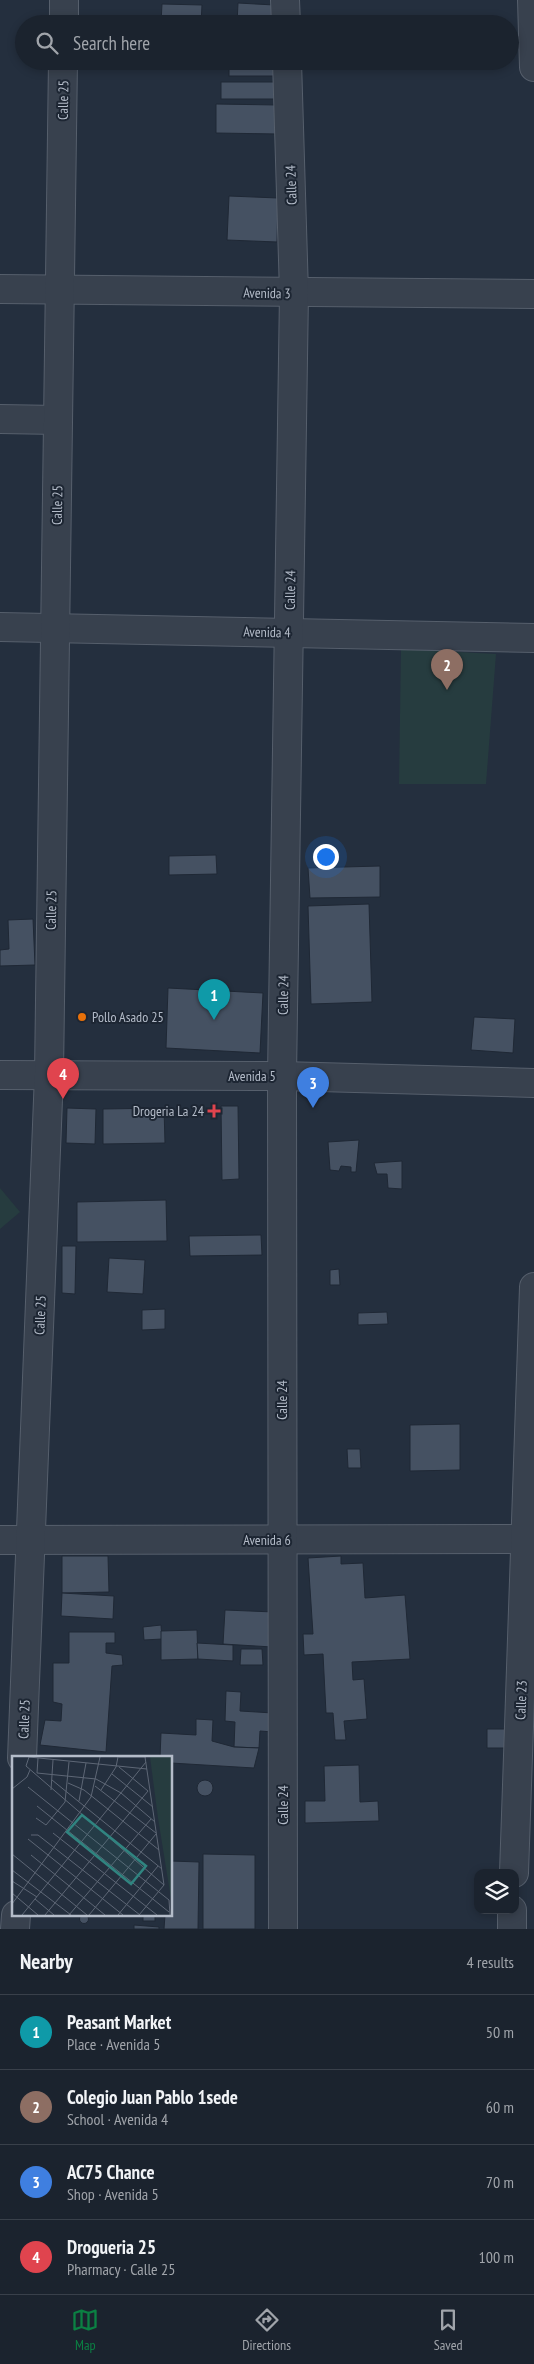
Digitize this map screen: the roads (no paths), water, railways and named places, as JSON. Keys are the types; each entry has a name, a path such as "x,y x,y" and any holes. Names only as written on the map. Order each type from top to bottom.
{"street":[{"path":"64,0 64,15"},
{"path":"286,0 286,15"},
{"path":"532,0 534,67"},
{"name":"Calle 25","path":"22,1756 49,1074 64,70"},
{"name":"Calle 24","path":"283,1929 282,1076 294,293 287,70"},
{"name":"Avenida 3","path":"0,289 534,294"},
{"path":"0,419 58,420"},
{"name":"Avenida 4","path":"0,627 534,638"},
{"name":"Avenida 5","path":"0,1075 282,1076 534,1083"},
{"name":"Calle 23","path":"514,1869 530,1539 534,1287"},
{"name":"Avenida 6","path":"0,1540 530,1539"},
{"path":"512,1914 512,1929"},
{"path":"15,1929 16,1916"}],"place":[{"name":"Colegio Juan Pablo 1sede","path":"447,690"},
{"name":"Pollo Asado 25","path":"82,1017"},
{"name":"Peasant Market","path":"214,1020"},
{"name":"Drogueria 25","path":"63,1099"},
{"name":"AC75 Chance","path":"313,1108"},
{"name":"Drogeria La 24","path":"214,1111"}]}
